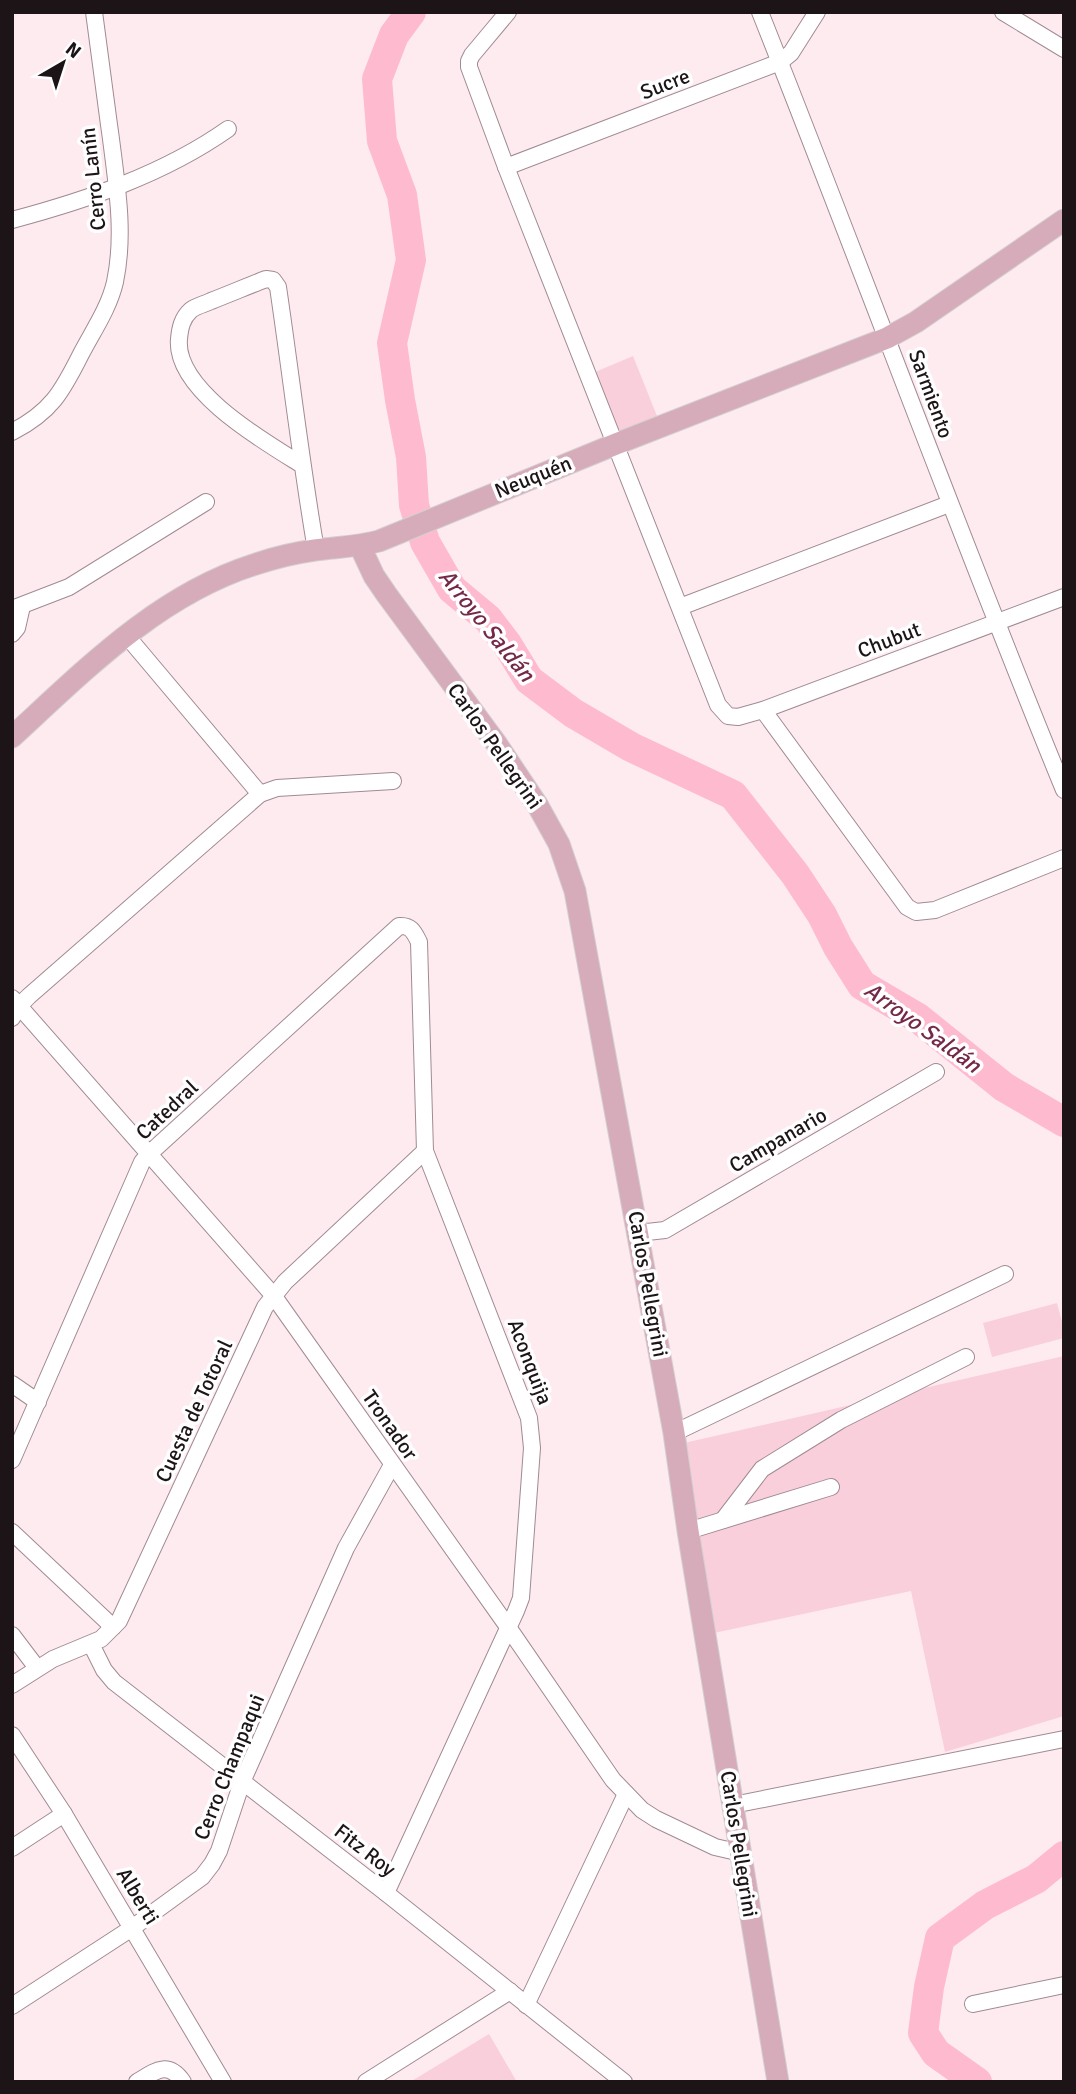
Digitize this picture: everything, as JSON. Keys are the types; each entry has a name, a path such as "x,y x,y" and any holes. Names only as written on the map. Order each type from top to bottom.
{"main road":[{"name":"Neuquén","path":"12,737 127,635 167,606 215,579 252,565 316,550 360,546 400,532 887,338 916,322 1064,220"},
{"name":"Carlos Pellegrini","path":"360,546 374,576 387,595 525,785 559,844 575,891 674,1433 778,2082"}],"street":[{"name":"Cerro Lanín","path":"12,432 39,416 52,404 110,299 115,282 120,240 117,187 94,12"},
{"path":"508,12 472,55 469,67 680,607 949,504"},
{"name":"Sarmiento","path":"760,12 995,623 1064,790"},
{"name":"Sucre","path":"506,167 780,62 791,53 817,12"},
{"path":"1003,12 1064,49"},
{"path":"12,220 117,187 206,145 228,129"},
{"path":"302,465 265,443 223,412 206,396 189,373 178,347 180,327 192,309 266,278 273,279 278,287 316,550"},
{"path":"12,634 17,628 17,608 86,578 206,502"},
{"name":"Chubut","path":"680,607 718,705 728,716 738,717 1064,597"},
{"path":"127,635 260,794"},
{"path":"763,710 906,907 916,912 935,910 1064,858"},
{"path":"15,1008 260,794 277,788 393,781"},
{"name":"Aconquija","path":"386,1893 520,1598 532,1448 531,1426 425,1151 419,942 414,931 407,926 399,926"},
{"name":"Catedral","path":"12,1460 142,1162 399,926"},
{"name":"Tronador","path":"15,1008 150,1153 273,1295 613,1780 642,1810 656,1819 715,1847 741,1853"},
{"name":"Campanario","path":"638,1233 665,1230 936,1072"},
{"name":"Cuesta de Totoral","path":"12,1685 53,1659 101,1639 113,1627 125,1608 273,1295 425,1151"},
{"path":"674,1433 1005,1274"},
{"path":"723,1520 762,1469 841,1420 966,1357"},
{"path":"12,1384 38,1402"},
{"name":"Cerro Champaqui","path":"12,2007 132,1928 202,1877 212,1864 219,1851 242,1782 346,1548 392,1465"},
{"path":"688,1531 831,1487"},
{"path":"12,1532 113,1627"},
{"path":"12,1635 37,1668"},
{"name":"Fitz Roy","path":"91,1644 104,1670 114,1682 509,1991 603,2076 624,2082"},
{"name":"Alberti","path":"12,1735 64,1814 223,2082"},
{"path":"733,1805 1064,1739"},
{"path":"526,2005 626,1794"},
{"path":"12,1848 64,1814"},
{"path":"973,2004 1064,1985"},
{"path":"366,2082 509,1991"},
{"path":"137,2082 165,2068 176,2073 183,2082"}],"shaded area":[{"path":"633,356 661,426 616,444 588,375"},
{"path":"1057,1303 1064,1338 992,1357 983,1323"},
{"path":"1064,1356 1064,1716 945,1752 911,1591 714,1633 684,1443"},
{"path":"489,2034 517,2082 410,2082"}],"waterway":[{"name":"Arroyo Saldán","path":"411,12 394,35 377,79 382,141 402,195 411,260 392,343 411,457 414,505 425,542 452,589 488,619 529,680 573,713 631,747 733,795 795,874 862,985 918,1018 1004,1087 1064,1122"},
{"name":"Arroyo Saldán","path":"977,2082 936,2053 923,2033 929,1987 940,1938 985,1905 1036,1879 1064,1856"}]}
